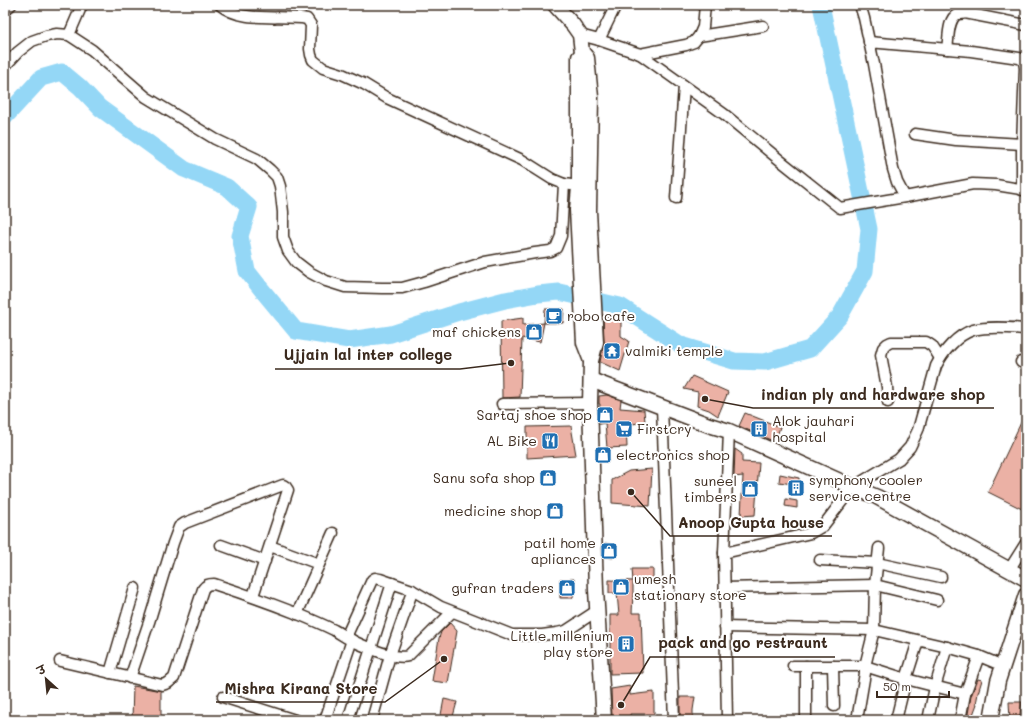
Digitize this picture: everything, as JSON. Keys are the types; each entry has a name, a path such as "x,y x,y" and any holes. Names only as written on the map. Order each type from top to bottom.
{"street":[{"path":"5,10 11,5"},
{"path":"69,35 82,5"},
{"path":"220,5 238,14 254,17 307,19 311,25 311,55 313,60 323,68 342,74 364,84 387,98 522,160 552,179 564,184 579,187"},
{"path":"555,5 580,35 582,52 587,58 591,97 583,210"},
{"path":"599,40 616,5"},
{"path":"640,54 694,42 699,36 703,27 705,5"},
{"path":"860,5 869,42 893,169 897,182 905,197"},
{"path":"948,49 950,25 954,17 958,14 965,13 1026,26"},
{"path":"699,36 763,26"},
{"path":"5,66 18,52 32,41 46,36 57,34 69,35 92,50 146,97 215,139 258,160 270,170 277,178 280,186 283,212 283,237 288,251 296,262 310,272 326,281 345,288 402,288 485,262 535,252 550,251 556,248 561,236 564,184"},
{"path":"580,35 640,54 724,114 840,208 973,184 996,185 1024,190 1022,144 1025,122 1024,61 1019,58 971,51 869,42"},
{"path":"582,52 579,58 579,187 583,210 591,361 590,404 604,720"},
{"path":"676,198 684,86"},
{"path":"915,134 956,140 1022,144"},
{"path":"724,553 811,533 823,526 852,487 899,459 910,447 918,430 936,366 940,358 956,340 973,330 992,328 1026,329"},
{"path":"888,402 887,387 881,355 883,348 887,344 891,342 926,342 932,346 940,358"},
{"path":"591,380 709,425 729,431 877,497 1026,579"},
{"path":"502,404 590,404"},
{"path":"662,407 674,720"},
{"path":"727,720 724,553 729,431"},
{"path":"130,678 149,622 172,543 179,527 185,523 283,485 288,490 253,596"},
{"path":"297,614 333,533"},
{"path":"1009,570 1026,543"},
{"path":"221,545 265,561"},
{"path":"270,546 319,564"},
{"path":"857,720 865,666 874,630 874,585 879,548"},
{"path":"820,560 877,563 941,577"},
{"path":"325,720 349,638 372,580 377,578 412,590 452,612 512,634 542,635 566,631 598,610"},
{"path":"348,720 392,583"},
{"path":"60,661 162,686 168,683 174,678 204,589 209,584 214,584 253,596 334,630 371,648 390,655 404,657 408,656 452,612"},
{"path":"725,588 874,585 937,600"},
{"path":"110,673 135,588"},
{"path":"372,720 390,655 412,590"},
{"path":"991,720 998,681 1026,595"},
{"path":"725,627 874,630 947,647 979,656 1003,666"},
{"path":"896,720 906,679 918,641"},
{"path":"928,720 935,687 947,647"},
{"path":"960,720 965,694 979,656"},
{"path":"793,666 865,666 906,679 965,694"},
{"path":"806,666 806,720"},
{"path":"833,666 834,706"},
{"path":"223,697 295,720"}],"building":[{"name":"robo cafe","path":"545,309 564,309 563,323 544,323"},
{"name":"valmiki temple","path":"603,315 621,322 621,336 629,341 620,371 600,362 604,342"},
{"path":"523,318 523,325 544,323 540,342 522,338 520,397 502,398 501,321"},
{"path":"692,376 728,392 718,416 709,410 697,406 698,392 684,389"},
{"path":"607,395 621,400 620,408 644,410 645,422 626,425 627,447 607,448 605,423 599,424 599,396"},
{"path":"1026,412 1026,465 1023,472 1024,478 1026,478 1026,511 988,492"},
{"name":"Alok jauhari hospital","path":"745,413 780,427 775,442 739,426"},
{"name":"AL Bike","path":"571,426 576,455 527,458 527,427"},
{"name":"electronics shop","path":"600,448 607,448 608,462 600,462"},
{"name":"suneel timbers","path":"735,449 742,454 742,462 759,463 755,515 741,516 743,476 734,477"},
{"path":"652,469 650,506 612,503 612,480 629,471"},
{"path":"780,474 799,478 799,485 779,482"},
{"path":"786,499 797,501 797,508 785,506"},
{"name":"patil home apliances","path":"605,543 615,545 613,558 604,557"},
{"path":"632,569 653,569 653,581 633,581"},
{"name":"gufran traders","path":"560,579 574,579 573,598 560,598"},
{"name":"Little millenium play store","path":"609,580 633,581 632,613 641,613 643,673 610,674 610,615 619,615 617,593 609,593"},
{"path":"450,623 457,631 448,683 432,681 439,638 441,632"},
{"path":"978,679 982,680 978,693 977,704 971,720 967,720 971,696"},
{"path":"133,686 161,691 161,720 132,720"},
{"path":"630,686 630,695 654,692 654,714 630,714 631,720 612,720 611,689"},
{"path":"680,697 695,697 693,720 680,720"},
{"path":"444,699 457,702 452,720 440,720"},
{"path":"1009,702 1022,702 1019,720 1010,720"}],"waterway":[{"path":"5,117 41,78 62,72 80,87 100,108 184,169 227,187 249,207 240,236 247,271 296,331 349,340 391,334 459,312 505,300 559,292 620,306 681,345 734,361 765,362 810,349 840,316 865,271 869,229 821,5"}],"place":[{"name":"robo cafe","path":"554,316"},
{"name":"maf chickens","path":"534,332"},
{"name":"valmiki temple","path":"612,351"},
{"name":"Ujjain lal inter college","path":"511,363"},
{"name":"indian ply and hardware shop","path":"705,399"},
{"name":"Sartaj shoe shop","path":"605,415"},
{"name":"Firstcry","path":"624,429"},
{"name":"Alok jauhari hospital","path":"759,429"},
{"name":"AL Bike","path":"550,441"},
{"name":"electronics shop","path":"603,455"},
{"name":"Sanu sofa shop","path":"548,478"},
{"name":"symphony cooler service centre","path":"796,488"},
{"name":"suneel timbers","path":"750,489"},
{"name":"Anoop Gupta house","path":"631,492"},
{"name":"medicine shop","path":"555,511"},
{"name":"patil home apliances","path":"609,551"},
{"name":"umesh stationary store","path":"621,587"},
{"name":"gufran traders","path":"567,588"},
{"name":"Little millenium play store","path":"626,644"},
{"name":"Mishra Kirana Store","path":"444,659"},
{"name":"pack and go restraunt","path":"621,705"}]}
